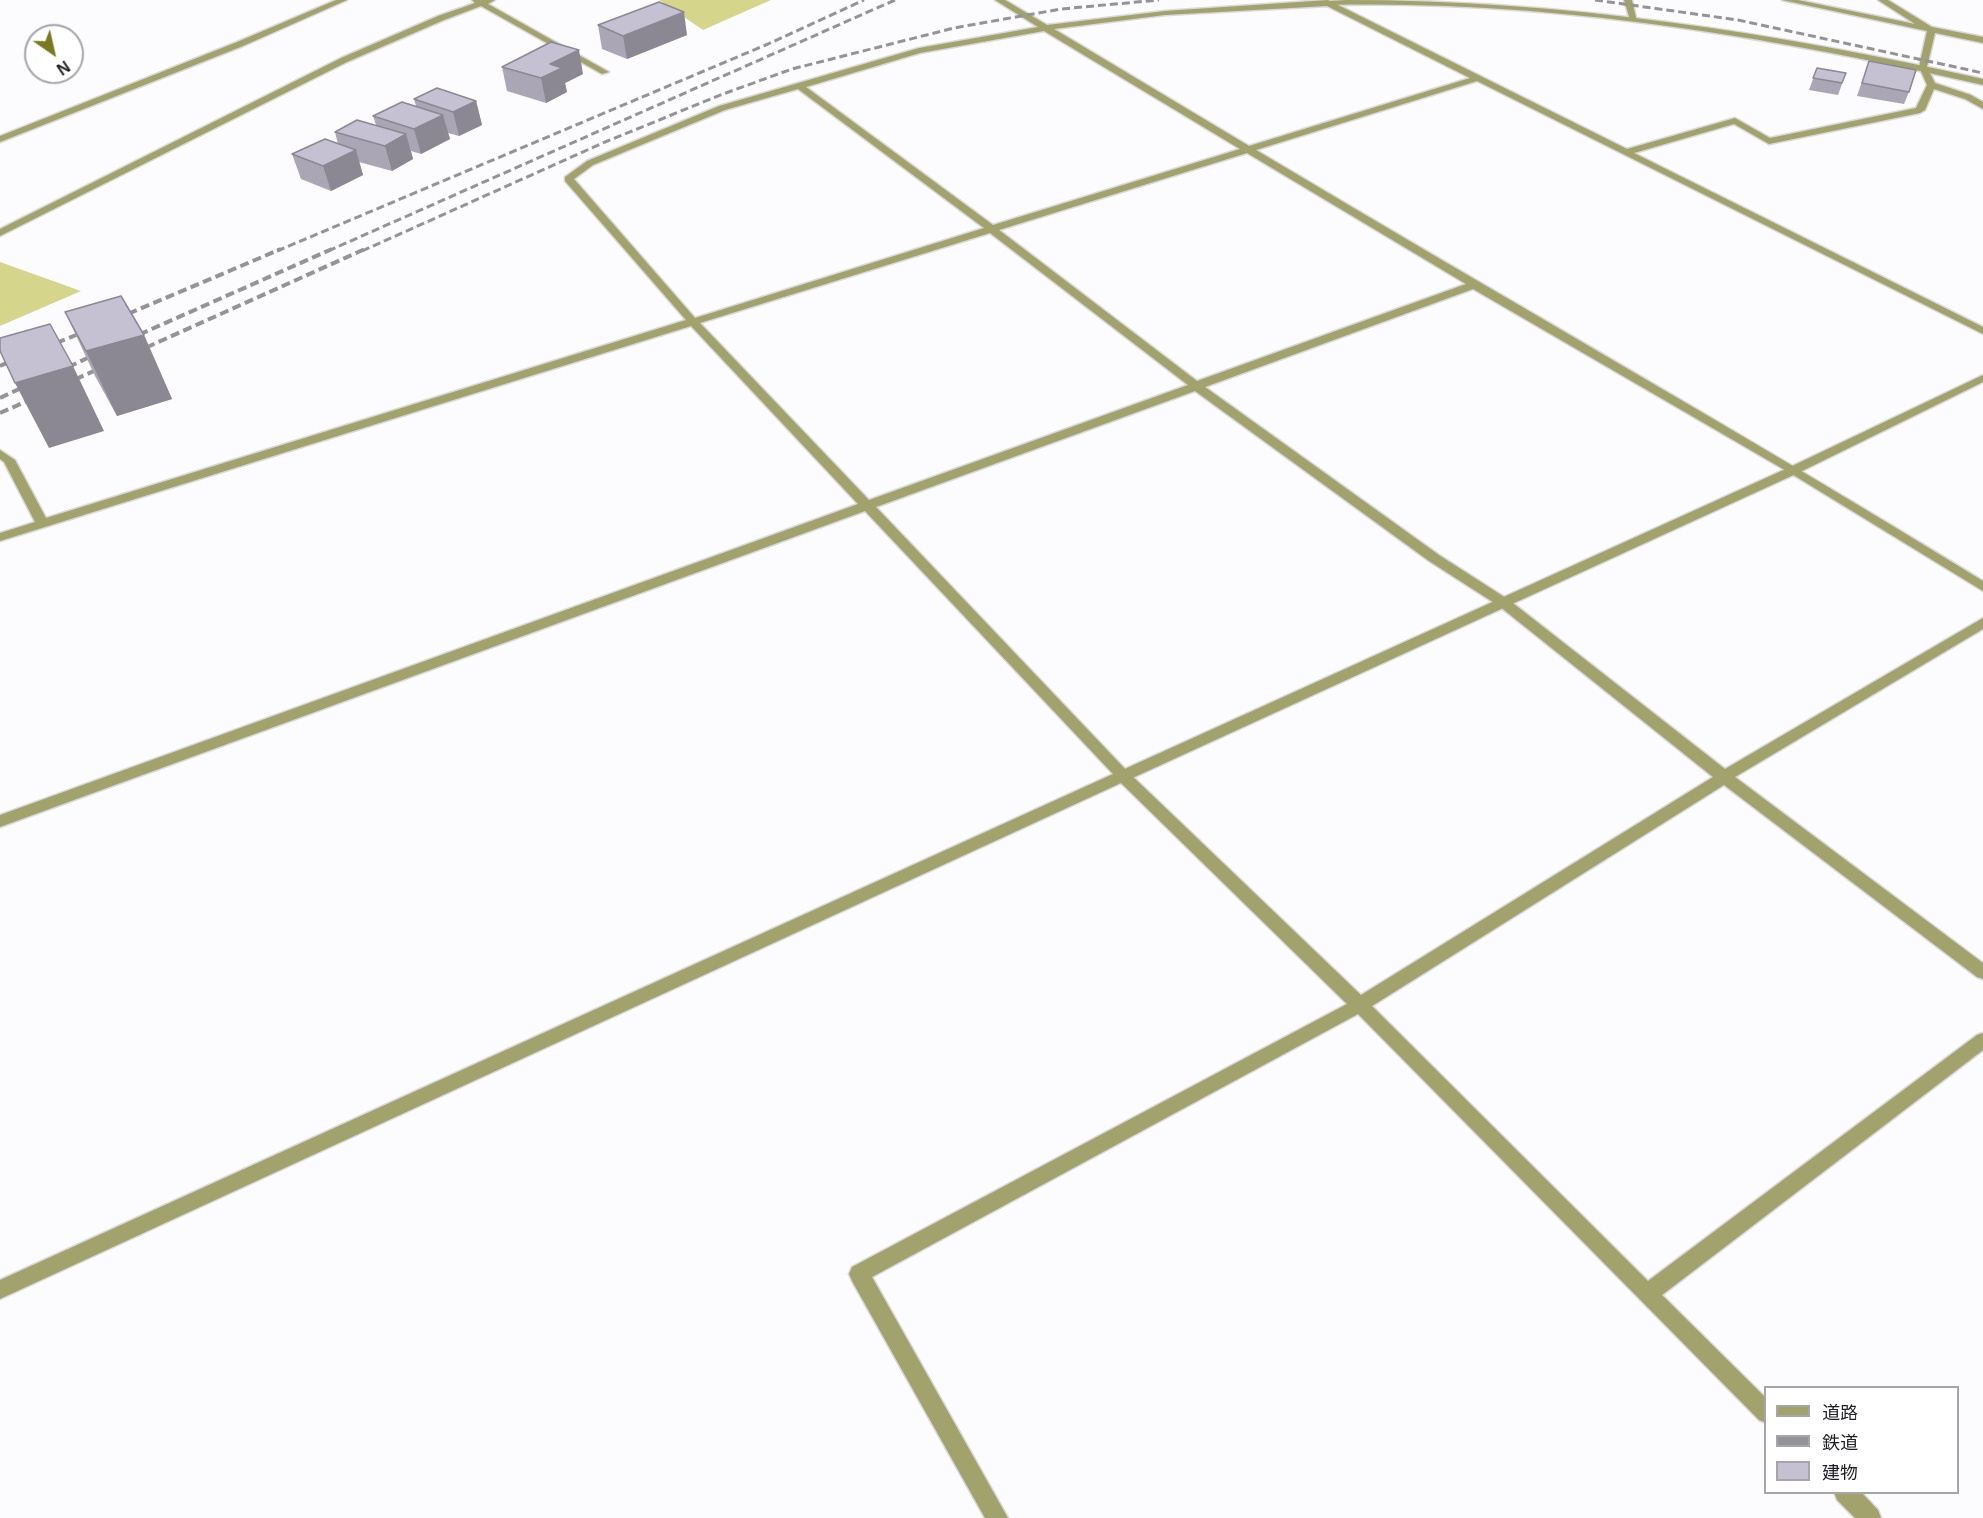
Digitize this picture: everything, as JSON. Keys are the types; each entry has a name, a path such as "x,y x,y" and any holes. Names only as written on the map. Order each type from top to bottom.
{"street":[{"path":"0,139 240,44 343,0"},
{"path":"0,233 344,60 479,2 491,0"},
{"path":"999,0 1474,285 1794,471 1983,587"},
{"path":"1628,0 1634,20"},
{"path":"1786,0 1983,40"},
{"path":"1882,0 1931,30"},
{"path":"479,2 605,72"},
{"path":"1326,2 1983,331"},
{"path":"1764,1411 1360,1005 1123,776 693,322 568,179 590,163 722,108 919,51 1046,28 1165,13 1326,2 1538,8 1812,46 1923,67 1983,82"},
{"path":"1626,152 1735,121 1769,141 1920,110 1931,86 1923,67 1931,30"},
{"path":"0,537 1478,78"},
{"path":"798,85 1196,386 1434,558 1504,603 1724,777 1983,972"},
{"path":"1931,86 1968,98 1983,106"},
{"path":"0,821 1474,285"},
{"path":"0,1290 1794,471 1983,378"},
{"path":"0,454 9,460 43,524"},
{"path":"998,1518 860,1274 1360,1005 1724,777 1983,623"},
{"path":"1647,1294 1983,1040"},
{"path":"1847,1494 1870,1518"}],"green space":[{"path":"659,0 771,0 703,30"},
{"path":"0,262 81,291 0,326"}],"building":[{"path":"659,2 684,12 623,36 598,25"},
{"path":"551,42 579,50 550,64 562,68 541,78 502,67"},
{"path":"1869,61 1916,70 1909,92 1862,83"},
{"path":"1817,68 1846,73 1842,83 1813,78"},
{"path":"437,88 476,101 453,112 414,99"},
{"path":"402,102 443,115 414,129 373,116"},
{"path":"357,120 406,134 385,146 335,132"},
{"path":"325,139 356,150 323,166 292,154"},
{"path":"121,296 144,335 86,351 65,312"},
{"path":"50,324 73,366 15,383 0,351 0,338"}],"railway":[{"path":"277,251 768,44 864,0"},
{"path":"328,251 895,0"},
{"path":"362,251 605,142 723,94 792,69 954,28 1061,9 1159,0"},
{"path":"1595,0 1738,20 1983,73"},
{"path":"116,319 281,249"},
{"path":"127,340 332,249"},
{"path":"134,353 365,249"},
{"path":"44,348 91,329"},
{"path":"56,373 102,351"},
{"path":"0,366 21,357"},
{"path":"63,385 107,365"},
{"path":"0,398 34,382"},
{"path":"0,413 41,395"}]}
